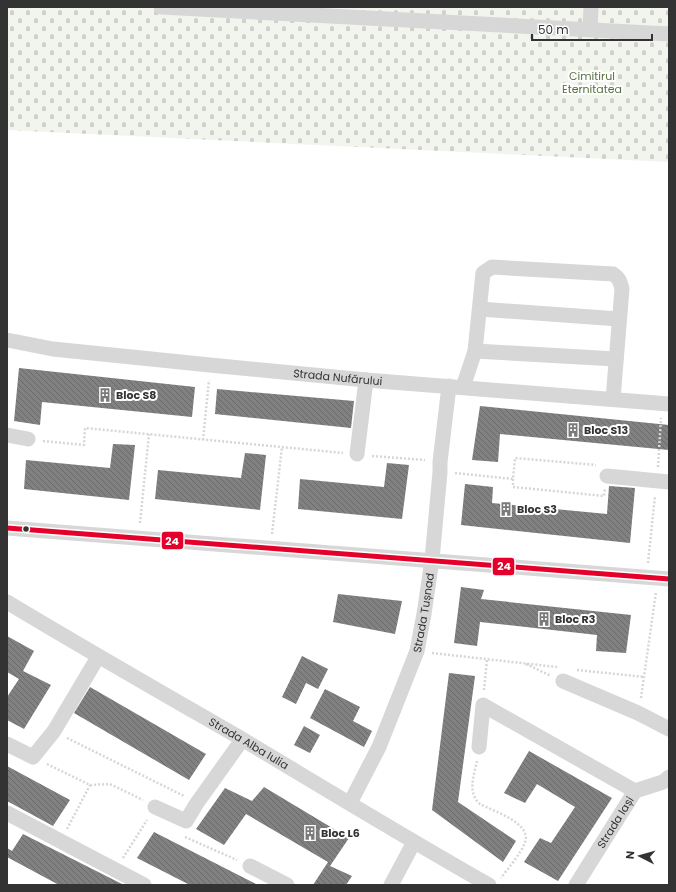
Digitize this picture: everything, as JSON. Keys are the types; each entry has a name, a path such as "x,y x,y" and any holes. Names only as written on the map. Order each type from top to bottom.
{"street":[{"path":"161,7 669,34"},
{"path":"590,29 591,7"},
{"name":"Strada Tușnad","path":"350,803 379,747 417,651 432,560 440,467 456,386 475,351 483,273 492,267 613,274 620,281 622,289 619,319"},
{"path":"480,309 619,319 613,399"},
{"name":"Strada Nufărului","path":"7,340 53,349 210,365 366,380 669,404"},
{"path":"475,351 616,359"},
{"path":"357,454 366,380"},
{"path":"7,435 28,439"},
{"path":"607,476 669,482"},
{"path":"7,528 664,578"},
{"name":"Strada Alba Iulia","path":"7,602 414,842 495,882"},
{"path":"7,744 33,757 54,731 98,657"},
{"path":"562,675 669,729"},
{"path":"479,747 483,705 635,791"},
{"path":"155,807 186,822 197,803 242,740"},
{"name":"Strada Iași","path":"576,885 635,791 663,782 669,777"},
{"path":"7,813 144,885"},
{"path":"391,885 414,842"},
{"path":"250,866 287,885"}],"path":[{"path":"203,440 210,365"},
{"path":"28,439 84,445 85,428 357,454 513,479"},
{"path":"138,537 149,434"},
{"path":"270,548 282,447"},
{"path":"515,458 608,466 604,496 513,487 513,479 515,458"},
{"path":"638,713 664,578"},
{"path":"417,651 524,663 562,675"},
{"path":"483,705 487,660"},
{"path":"524,663 562,675"},
{"path":"577,670 644,677"},
{"path":"54,731 197,803"},
{"path":"479,747 472,785 473,796 480,804 519,824 524,829 526,835 526,841 523,847 495,882"},
{"path":"33,757 90,785 110,784 155,807 115,870"},
{"path":"61,841 90,785"},
{"path":"186,822 184,836 250,866"}],"green space":[{"name":"Cimitirul Eternitatea","path":"7,7 669,7 669,162 7,130"}],"building":[{"name":"Bloc S8","path":"19,368 195,387 192,417 42,402 40,425 14,421"},
{"path":"217,389 354,401 351,428 215,414"},
{"name":"Bloc S13","path":"480,406 669,425 669,450 500,434 498,462 472,460"},
{"path":"113,444 135,445 129,500 24,489 26,460 110,468"},
{"path":"245,453 266,455 260,510 155,499 158,470 241,478"},
{"path":"387,463 409,465 402,519 298,509 300,479 384,487"},
{"name":"Bloc S3","path":"465,484 493,487 492,503 607,514 609,486 635,488 630,543 461,525"},
{"name":"Bloc R3","path":"461,587 484,590 481,599 631,615 626,653 596,651 597,635 480,622 477,646 454,643"},
{"path":"338,594 402,601 395,634 333,622"},
{"path":"7,636 34,651 23,671 51,685 24,729 7,720 7,697 19,679 7,672"},
{"path":"302,656 328,669 318,689 306,683 296,704 282,697"},
{"path":"449,673 475,676 458,802 516,841 503,862 432,810"},
{"path":"90,687 206,754 189,780 74,713"},
{"path":"325,689 360,707 353,721 372,731 364,747 310,718"},
{"path":"304,726 320,735 310,753 294,745"},
{"path":"529,751 612,798 558,881 524,862 540,838 551,843 575,807 537,784 525,803 504,793"},
{"path":"7,766 70,800 53,826 7,801"},
{"name":"Bloc L6","path":"264,787 349,838 330,866 352,876 346,885 313,885 328,862 246,814 224,845 196,829 225,788 252,801"},
{"path":"154,832 258,885 190,885 137,858"},
{"path":"23,834 124,885 59,885 7,857 7,848 12,851"}],"transit line":[{"name":"24","path":"7,528 669,579"}],"place":[{"name":"Bloc S8","path":"105,395"},
{"name":"Bloc S13","path":"573,430"},
{"name":"Bloc S3","path":"506,509"},
{"name":"Bloc R3","path":"544,619"},
{"name":"Bloc L6","path":"310,833"}]}
